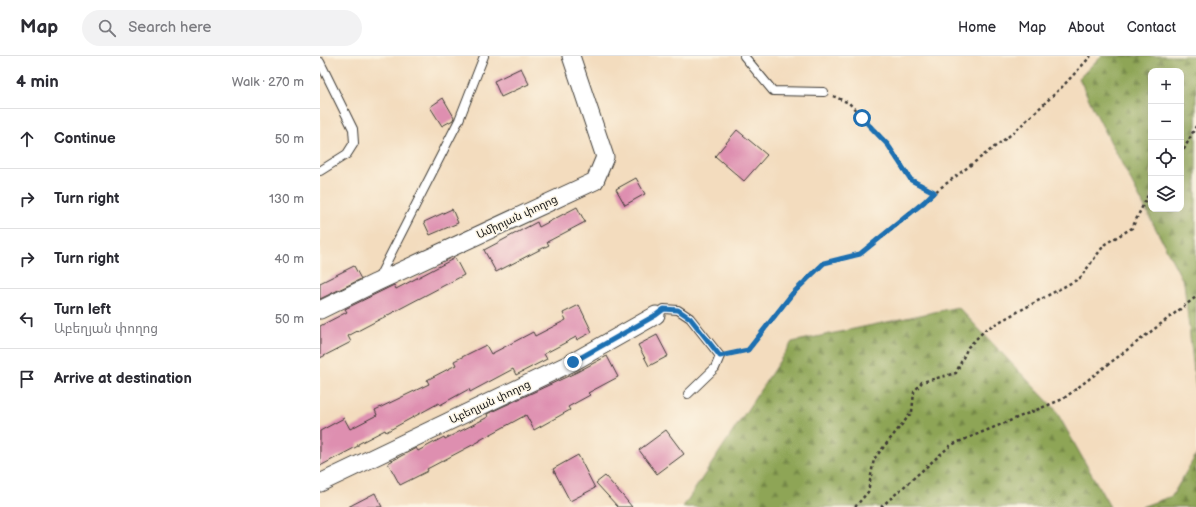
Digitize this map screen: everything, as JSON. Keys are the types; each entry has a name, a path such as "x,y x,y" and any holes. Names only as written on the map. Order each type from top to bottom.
{"street":[{"name":"Ամիրյան փողոց","path":"320,310 595,181 604,157 571,56"},
{"name":"Աբեղյան փողոց","path":"320,482 573,362 656,315"}],"lane":[{"path":"375,283 460,120 484,56"},
{"path":"744,56 773,91 824,92"},
{"path":"320,62 353,129 354,143 347,154 320,171"},
{"path":"656,315 664,309 678,310 690,318 720,356 715,368 688,394"}],"path":[{"path":"720,356 748,350 792,294 824,263 860,254 924,202 934,192 1013,133 1062,87 1091,56"},
{"path":"824,92 849,103 888,145 911,180 934,192"},
{"path":"1184,149 1196,126"},
{"path":"854,507 868,492 874,459 912,412 914,392 922,382 956,373 968,347 986,329 1080,278 1105,244 1132,228 1148,196"},
{"path":"881,507 951,445 1063,399 1196,297"}],"green space":[{"path":"1101,56 1196,56 1196,390 1184,283 1094,110 1079,78"},
{"path":"958,307 1055,409 1110,507 683,507 792,342"},
{"path":"1196,455 1196,507 1141,507 1172,496"}],"building":[{"path":"521,68 529,84 501,97 494,81"},
{"path":"443,98 454,117 453,120 442,126 430,107"},
{"path":"737,130 767,155 744,181 715,156"},
{"path":"636,178 645,194 625,205 616,189"},
{"path":"577,207 585,222 547,242 549,245 496,272 484,250 537,222 539,227"},
{"path":"452,209 458,223 430,235 424,222"},
{"path":"455,258 464,275 348,336 351,342 320,358 320,326 347,312 345,309 394,285 396,289"},
{"path":"354,266 361,279 320,299 320,283"},
{"path":"579,305 592,332 577,340 576,337 544,354 547,359 516,375 513,369 470,392 469,389 440,405 439,403 386,432 385,430 320,466 320,431 344,418 350,429 377,415 375,410 429,384 427,380 456,365 454,361 486,345 491,354 533,332 535,336 566,320 563,313"},
{"path":"657,335 668,356 649,366 638,345"},
{"path":"607,356 618,377 588,393 590,395 568,407 570,410 534,430 526,415 427,469 428,471 400,485 388,463 416,448 418,451 444,437 445,439 488,417 487,414 577,372"},
{"path":"666,430 684,454 657,474 639,450"},
{"path":"578,455 595,488 570,501 553,469"},
{"path":"605,476 632,507 618,507 596,483"},
{"path":"375,493 382,507 348,507"}],"route":[{"path":"573,362 664,309 678,310 690,318 720,356 748,350 792,294 824,263 860,254 924,202 934,192 911,180 888,145 862,118"}]}
